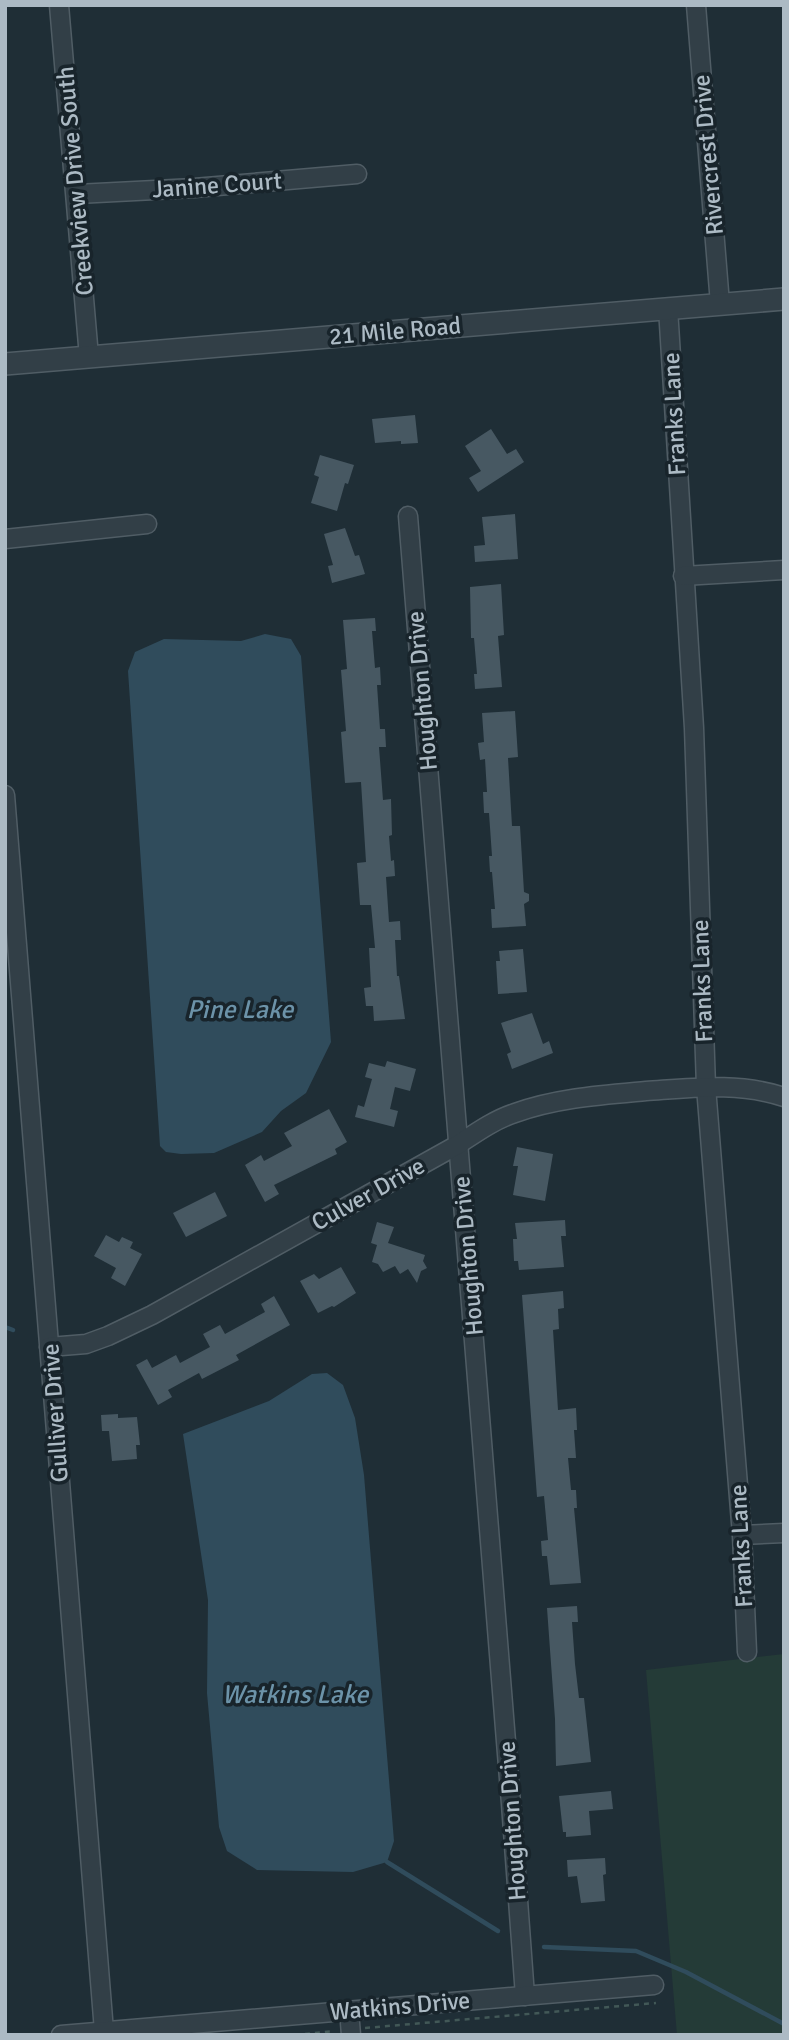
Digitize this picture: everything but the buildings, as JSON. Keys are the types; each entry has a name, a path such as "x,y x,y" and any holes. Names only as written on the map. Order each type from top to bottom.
{"street":[{"name":"Creekview Drive South","path":"59,5 89,357"},
{"name":"Rivercrest Drive","path":"696,5 720,304"},
{"name":"Janine Court","path":"77,194 194,188 357,174"},
{"name":"21 Mile Road","path":"5,364 784,299"},
{"name":"Franks Lane","path":"668,308 694,728 706,1087 742,1535 747,1653"},
{"name":"Houghton Drive","path":"408,516 524,1996"},
{"path":"5,539 147,524"},
{"path":"683,576 784,570"},
{"name":"Gulliver Drive","path":"5,796 104,2031"},
{"name":"Culver Drive","path":"50,1347 86,1344 152,1315 459,1144 495,1121 529,1108 591,1096 706,1087 749,1089 784,1097"},
{"path":"742,1535 784,1533"},
{"name":"Watkins Drive","path":"61,2035 654,1985"},
{"path":"349,2010 351,2032"}],"path":[{"path":"295,2035 656,2003"}],"green space":[{"path":"784,1654 784,2035 677,2035 646,1670"}],"water":[{"name":"Pine Lake","path":"265,634 291,639 301,656 331,1042 306,1093 281,1111 262,1132 214,1153 166,1152 160,1146 128,671 135,652 164,639 241,641"},
{"name":"Watkins Lake","path":"327,1373 343,1385 355,1418 364,1475 394,1841 387,1862 353,1872 257,1870 227,1851 219,1827 207,1693 208,1600 183,1434 269,1401 312,1374"}],"waterway":[{"path":"5,1327 13,1330"},
{"path":"387,1862 498,1931"},
{"path":"544,1947 636,1951 686,1972 784,2024"}]}
